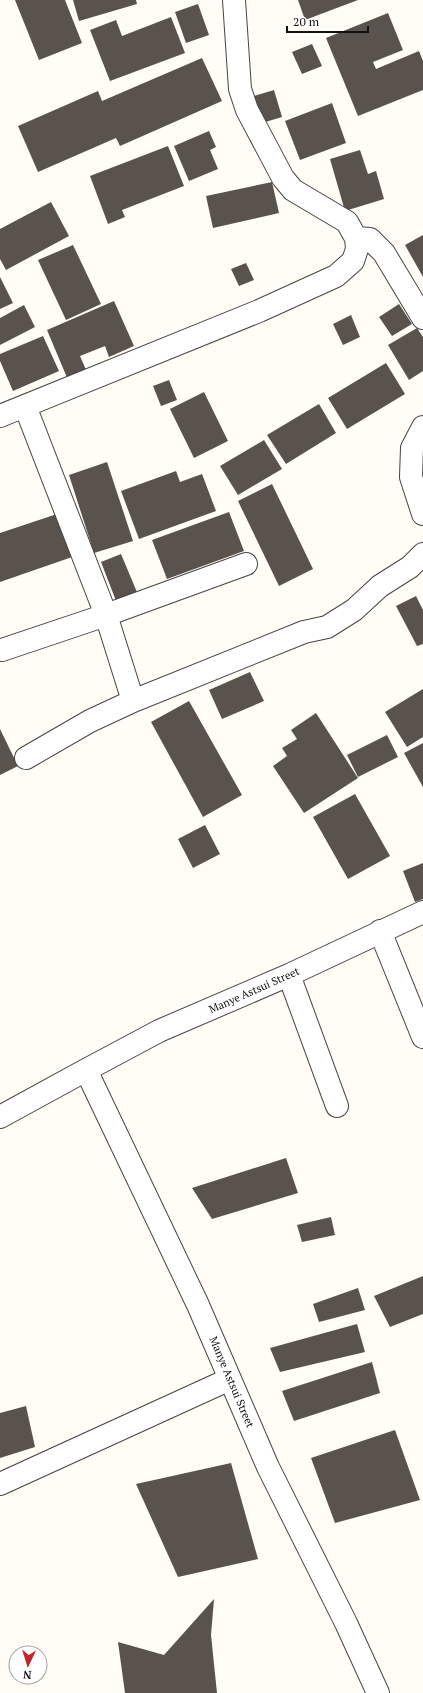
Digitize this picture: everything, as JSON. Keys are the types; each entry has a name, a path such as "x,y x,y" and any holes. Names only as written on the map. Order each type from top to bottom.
{"street":[{"path":"0,416 260,311 336,276 354,261 358,248 356,238 347,222 293,190 283,178 246,110 240,89 234,0"},
{"path":"356,238 370,239 384,253 423,318"},
{"path":"25,406 106,615 133,701"},
{"path":"423,427 412,448 411,476 423,514"},
{"path":"26,758 90,721 133,701 304,632 327,627 354,610 380,586 410,567 423,554"},
{"path":"2,650 106,615 246,564"},
{"name":"Manye Astsui Street","path":"0,1117 159,1032 423,912"},
{"path":"380,931 423,1037"},
{"path":"289,974 337,1106"},
{"name":"Manye Astsui Street","path":"86,1070 198,1305 268,1468 346,1623 378,1693"},
{"path":"0,1484 230,1379"}],"building":[{"path":"15,0 65,0 82,43 39,60"},
{"path":"73,0 136,0 137,4 79,21"},
{"path":"298,0 358,0 305,20"},
{"path":"198,4 209,35 186,43 175,12"},
{"path":"388,13 403,50 373,62 376,69 419,51 423,61 423,90 358,116 326,38"},
{"path":"171,17 185,53 110,81 90,30 116,20 122,36"},
{"path":"312,44 322,66 302,74 292,52"},
{"path":"202,58 222,101 120,146 116,138 38,172 18,126 98,91 102,101"},
{"path":"274,90 282,117 262,123 254,96"},
{"path":"332,103 346,143 300,160 285,121"},
{"path":"209,131 216,147 210,150 218,169 189,181 174,146"},
{"path":"168,146 184,186 122,210 125,217 108,224 90,176"},
{"path":"360,150 368,174 376,171 384,199 345,211 330,159"},
{"path":"272,182 279,213 213,228 206,196"},
{"path":"51,202 69,236 6,270 0,259 0,229"},
{"path":"423,235 423,277 405,245"},
{"path":"73,245 101,304 66,320 38,260"},
{"path":"246,263 254,280 239,286 231,269"},
{"path":"0,277 13,303 0,309"},
{"path":"114,301 134,346 109,357 105,346 80,356 87,372 68,380 47,330"},
{"path":"399,304 412,324 392,336 379,317"},
{"path":"24,305 35,327 0,345 0,318"},
{"path":"351,315 360,337 343,345 333,324"},
{"path":"417,328 423,337 423,371 409,380 388,345"},
{"path":"43,336 59,371 13,391 0,361 0,354"},
{"path":"386,363 405,394 347,429 328,398"},
{"path":"169,380 177,400 161,406 153,386"},
{"path":"204,392 228,441 194,458 170,409"},
{"path":"319,404 336,433 286,464 267,435"},
{"path":"264,440 282,469 238,495 220,466"},
{"path":"107,462 133,541 94,553 69,475"},
{"path":"176,471 180,482 202,474 216,511 139,539 121,491"},
{"path":"272,484 313,569 279,586 238,501"},
{"path":"229,512 244,551 167,579 152,540"},
{"path":"60,513 75,556 0,582 0,533"},
{"path":"121,554 139,597 118,606 101,562"},
{"path":"416,596 423,610 423,644 417,646 396,606"},
{"path":"250,672 264,701 222,719 209,690"},
{"path":"423,689 423,737 407,747 385,712"},
{"path":"189,701 242,795 203,817 151,722"},
{"path":"316,713 358,778 304,813 273,766 287,756 282,748 297,739 291,730"},
{"path":"0,729 18,766 0,775"},
{"path":"387,735 398,757 358,777 347,755"},
{"path":"423,743 423,787 404,753"},
{"path":"355,794 390,856 348,879 313,817"},
{"path":"205,825 220,854 193,868 178,839"},
{"path":"423,863 423,899 415,902 403,871"},
{"path":"286,1158 298,1193 212,1219 192,1188"},
{"path":"331,1217 335,1235 302,1242 297,1225"},
{"path":"423,1276 423,1314 390,1327 374,1296"},
{"path":"358,1288 365,1310 319,1322 313,1304"},
{"path":"357,1324 365,1352 280,1372 270,1348"},
{"path":"372,1362 380,1393 294,1421 282,1391"},
{"path":"26,1406 35,1447 0,1458 0,1413"},
{"path":"395,1430 420,1500 335,1523 311,1458"},
{"path":"231,1463 258,1559 178,1577 136,1484"},
{"path":"214,1599 211,1635 217,1693 125,1693 118,1642 164,1655"}]}
